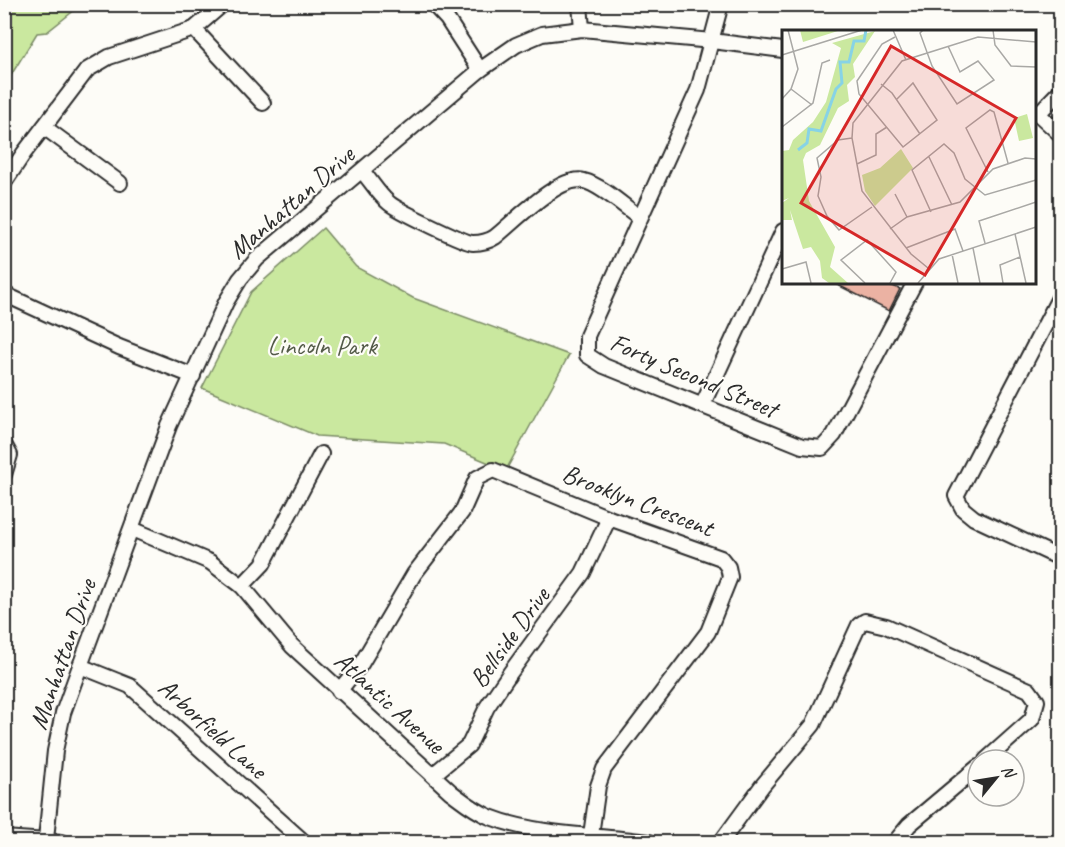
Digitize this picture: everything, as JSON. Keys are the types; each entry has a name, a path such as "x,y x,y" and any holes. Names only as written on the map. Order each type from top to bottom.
{"street":[{"path":"4,183 87,70 109,57 194,29 223,4"},
{"path":"433,4 447,19 480,70"},
{"path":"580,4 582,30"},
{"name":"Forty Second Street","path":"721,4 698,90 587,336 587,355 604,366 703,404 802,446 822,448 834,435 914,284"},
{"path":"194,29 263,103"},
{"name":"Manhattan Drive","path":"46,840 55,751 63,713 80,666 169,426 240,279 257,259 480,70 516,45 542,34 582,30 712,41 782,51"},
{"path":"1060,91 1036,112 1060,134"},
{"path":"44,127 120,183"},
{"path":"362,171 388,202 404,214 421,219 468,242 488,241 495,237 559,185 574,180 590,183 639,217"},
{"path":"703,404 782,233"},
{"path":"4,294 119,347 193,376"},
{"path":"1060,296 956,496 963,509 975,518 1060,558"},
{"path":"4,444 10,455 4,475"},
{"path":"242,586 263,564 321,454"},
{"name":"Brooklyn Crescent","path":"339,691 361,664 414,574 462,512 477,478 484,473 493,470 503,473 609,518 721,558 728,567 730,577 708,632 604,769 598,786 590,839"},
{"name":"Bellside Drive","path":"434,774 469,745 487,707 583,573 609,518"},
{"name":"Atlantic Avenue","path":"132,529 210,562 242,586 292,646 339,691 434,774 451,792 489,817 590,839 649,843"},
{"path":"721,843 762,786 813,725 859,626 865,621 886,626 1029,690 1036,701 1032,719 999,748"},
{"name":"Arborfield Lane","path":"80,666 130,686 304,843"},
{"path":"895,843 909,825 966,777"},
{"path":"4,838 61,843"}],"green space":[{"path":"5,4 81,5 47,32 37,33 5,85"},
{"name":"Lincoln Park","path":"323,228 356,267 413,298 569,355 506,470 444,444 317,436 202,388 251,292"}],"building":[{"path":"836,284 888,284 900,289 889,311"}]}
